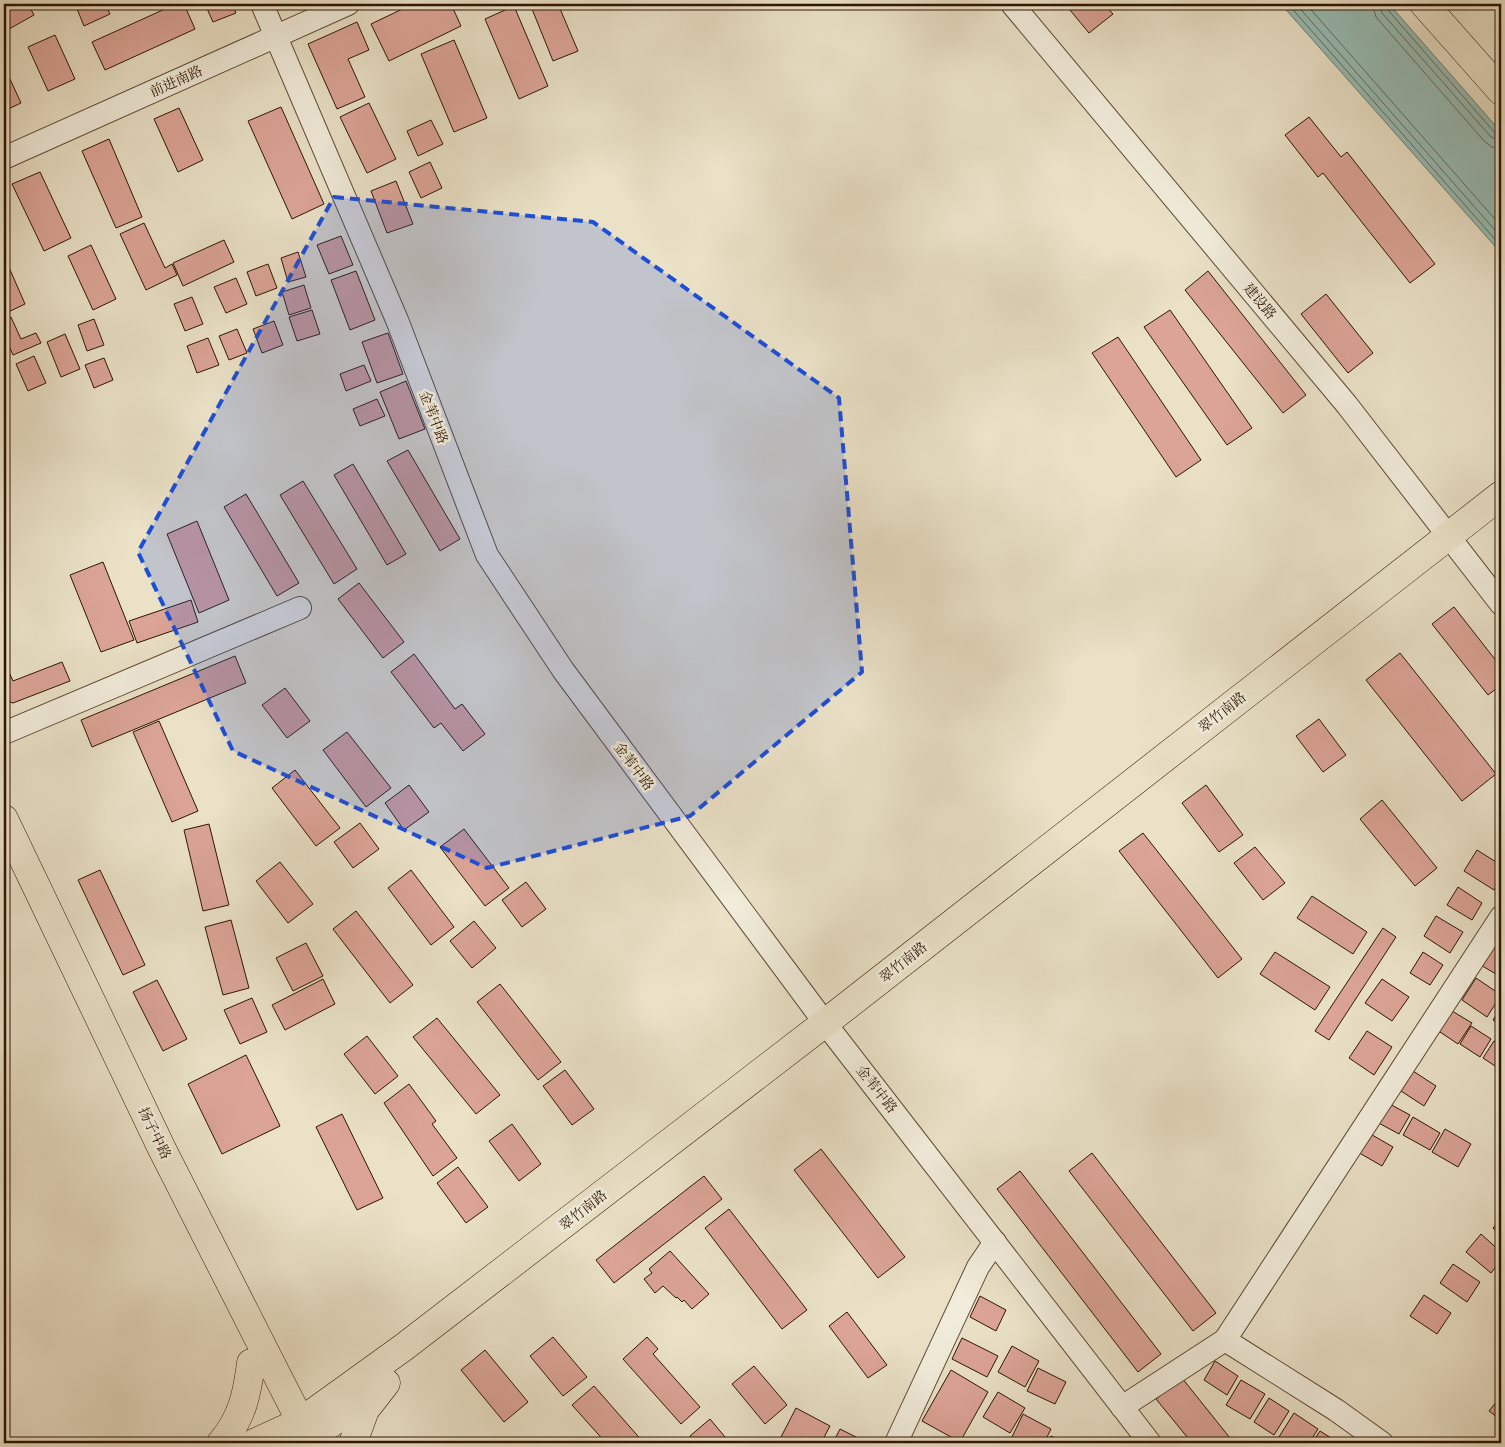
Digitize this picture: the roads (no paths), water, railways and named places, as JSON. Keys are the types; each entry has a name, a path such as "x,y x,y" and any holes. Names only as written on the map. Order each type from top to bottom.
{"main road":[{"path":"1424,4 1501,91"},
{"name":"翠竹南路","path":"1454,543 1501,495"},
{"name":"翠竹南路","path":"300,1437 386,1383 830,1028 1154,764 1454,543 1501,515"},
{"name":"扬子中路","path":"4,819 300,1437"},
{"name":"扬子中路","path":"4,852 138,1135 251,1363 300,1437"},
{"name":"翠竹南路","path":"300,1437 427,1330 830,1028"},
{"path":"221,1443 234,1428 246,1397 251,1363"},
{"path":"353,1443 365,1410 386,1383"},
{"path":"254,1443 300,1437"}],"street":[{"name":"金苇中路","path":"262,4 396,320 487,554 563,670 830,1028 1150,1443"},
{"name":"前进南路","path":"4,158 348,4"},
{"name":"建设路","path":"1012,4 1347,405 1501,604"},
{"path":"4,733 300,608"},
{"path":"1122,1407 1225,1340 1501,917"},
{"path":"896,1443 978,1267 995,1242"},
{"path":"1225,1340 1336,1410 1382,1443"}],"water":[{"path":"1281,4 1389,4 1501,132 1501,253"}]}
